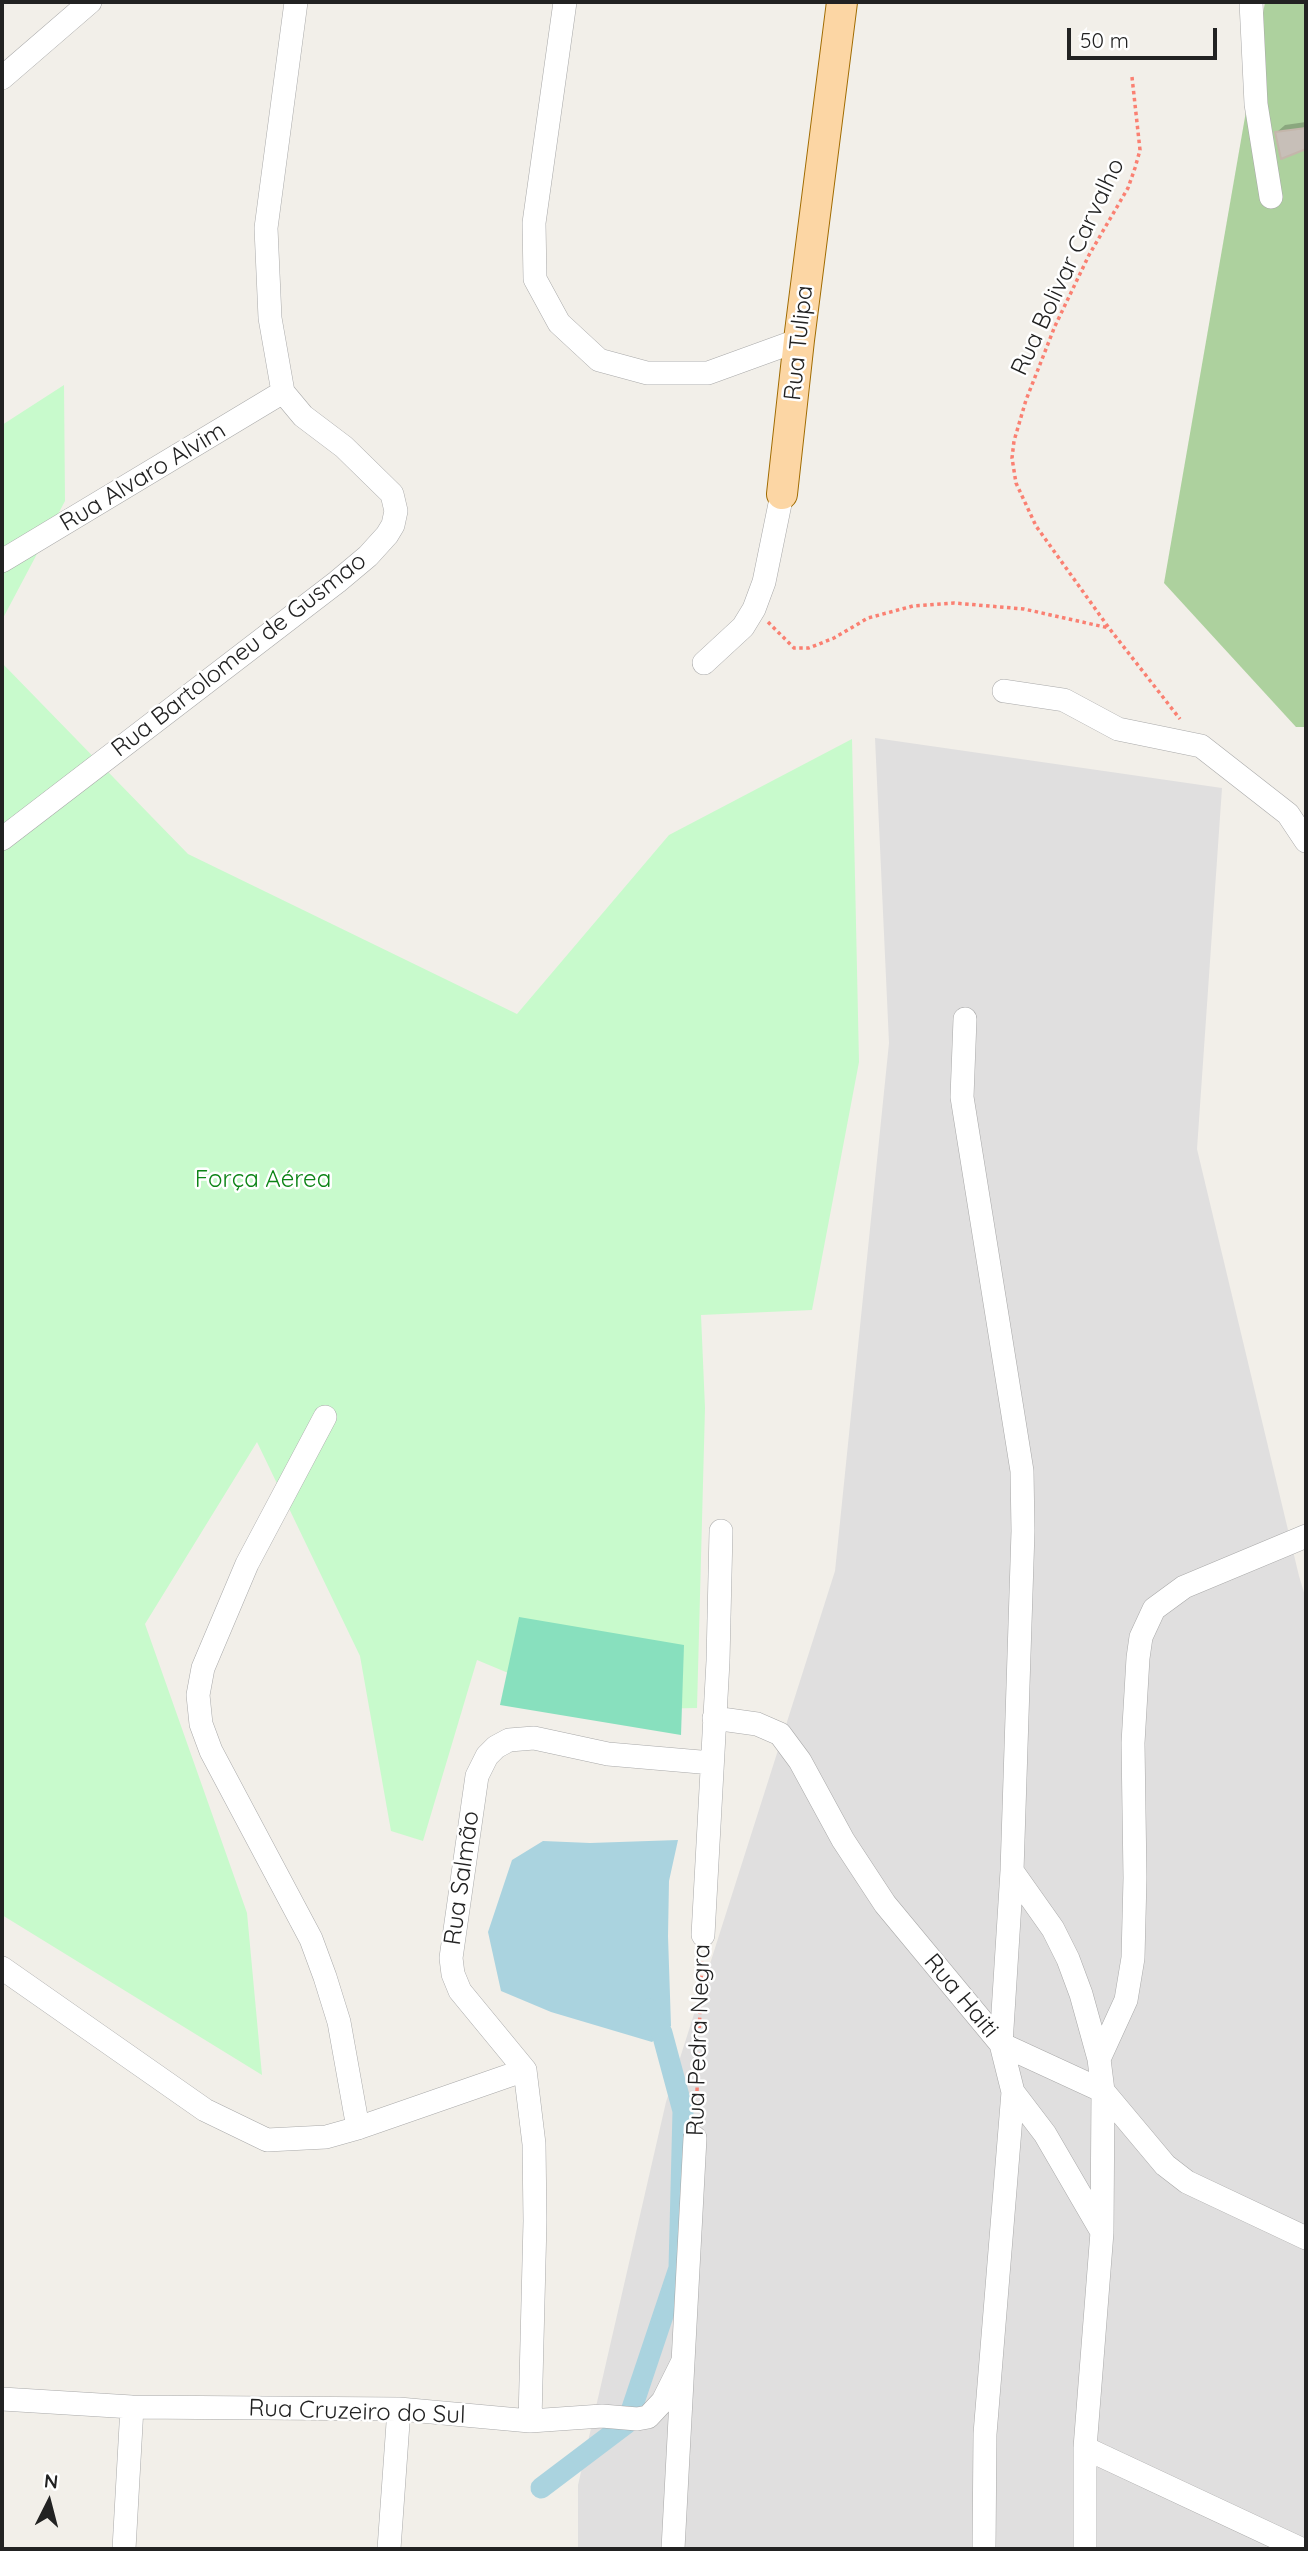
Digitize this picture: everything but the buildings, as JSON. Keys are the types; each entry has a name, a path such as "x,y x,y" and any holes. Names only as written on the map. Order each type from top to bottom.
{"main road":[{"name":"Rua Tulipa","path":"782,494 842,2"}],"street":[{"path":"2,78 90,2"},
{"path":"283,392 270,318 266,228 296,2"},
{"path":"565,2 534,223 535,279 559,323 599,360 647,373 708,373 799,340"},
{"path":"1251,2 1256,104 1271,197"},
{"name":"Rua Alvaro Alvim","path":"2,561 283,392"},
{"name":"Rua Bartolomeu de Gusmao","path":"2,839 337,582 387,535 396,511 392,494 344,447 303,416 283,392"},
{"name":"Rua Tulipa","path":"704,663 743,627 754,609 764,582 782,494"},
{"path":"1004,691 1064,700 1118,729 1201,746 1297,816 1306,841"},
{"path":"965,1019 962,1097 1022,1471 1021,1611 1012,1871 1001,2044 1013,2092 985,2434 984,2549"},
{"path":"325,1416 247,1564 203,1668 198,1695 201,1724 211,1751 311,1939 338,2022 358,2128"},
{"name":"Rua Pedra Negra","path":"703,1935 719,1631 721,1531"},
{"path":"1099,2059 1126,2000 1133,1958 1133,1743 1141,1637 1154,1609 1184,1587 1304,1543"},
{"name":"Rua Haiti","path":"714,1718 757,1724 780,1734 800,1760 843,1840 885,1904 1001,2044 1103,2091 1165,2165 1187,2182 1306,2238"},
{"name":"Rua Salmão","path":"525,2070 460,1991 453,1974 451,1958 473,1794 477,1776 487,1756 509,1740 534,1738 608,1754 712,1763"},
{"path":"1012,1871 1053,1928 1068,1959 1099,2059 1103,2091 1102,2232 1085,2448 1085,2549"},
{"path":"2,1968 205,2110 267,2140 326,2137 525,2070 534,2144 535,2221 530,2421"},
{"path":"1013,2092 1045,2134 1102,2232"},
{"name":"Rua Pedra Negra","path":"673,2549 695,2138"},
{"name":"Rua Cruzeiro do Sul","path":"2,2399 132,2407 400,2409 530,2421 602,2416 637,2419 648,2417 663,2401 682,2363"},
{"path":"124,2549 132,2407"},
{"path":"389,2549 400,2409"},
{"path":"1085,2448 1301,2549"}],"path":[{"name":"Rua Bolivar Carvalho","path":"1132,77 1140,150 1135,168 1128,188 1089,255 1047,345 1026,400 1012,458 1016,483 1036,526 1109,628 1201,746"},
{"path":"754,609 794,648 808,649 834,638 868,618 914,606 954,603 1024,609 1109,628"},
{"name":"Rua Pedra Negra","path":"695,2138 703,1935"}],"shaded area":[{"path":"875,738 1222,788 1197,1149 1306,1599 1306,2549 578,2549 578,2485 666,2102 835,1571 889,1043"}],"green space":[{"path":"1265,2 1306,2 1306,727 1296,727 1164,583"},
{"path":"64,385 65,501 2,620 2,425"},
{"name":"Força Aérea","path":"2,663 188,854 517,1014 669,835 852,739 859,1062 812,1310 701,1315 705,1408 697,1708 597,1710 477,1660 423,1841 391,1831 360,1656 257,1442 145,1624 247,1913 262,2075 2,1915"},
{"path":"519,1617 684,1645 681,1735 500,1705"}],"water":[{"path":"678,1840 669,1881 671,2026 652,2042 551,2012 501,1991 488,1932 512,1860 543,1841 590,1843"}],"waterway":[{"path":"541,2488 627,2423 679,2268 683,2111 662,2033 649,2009"}]}
